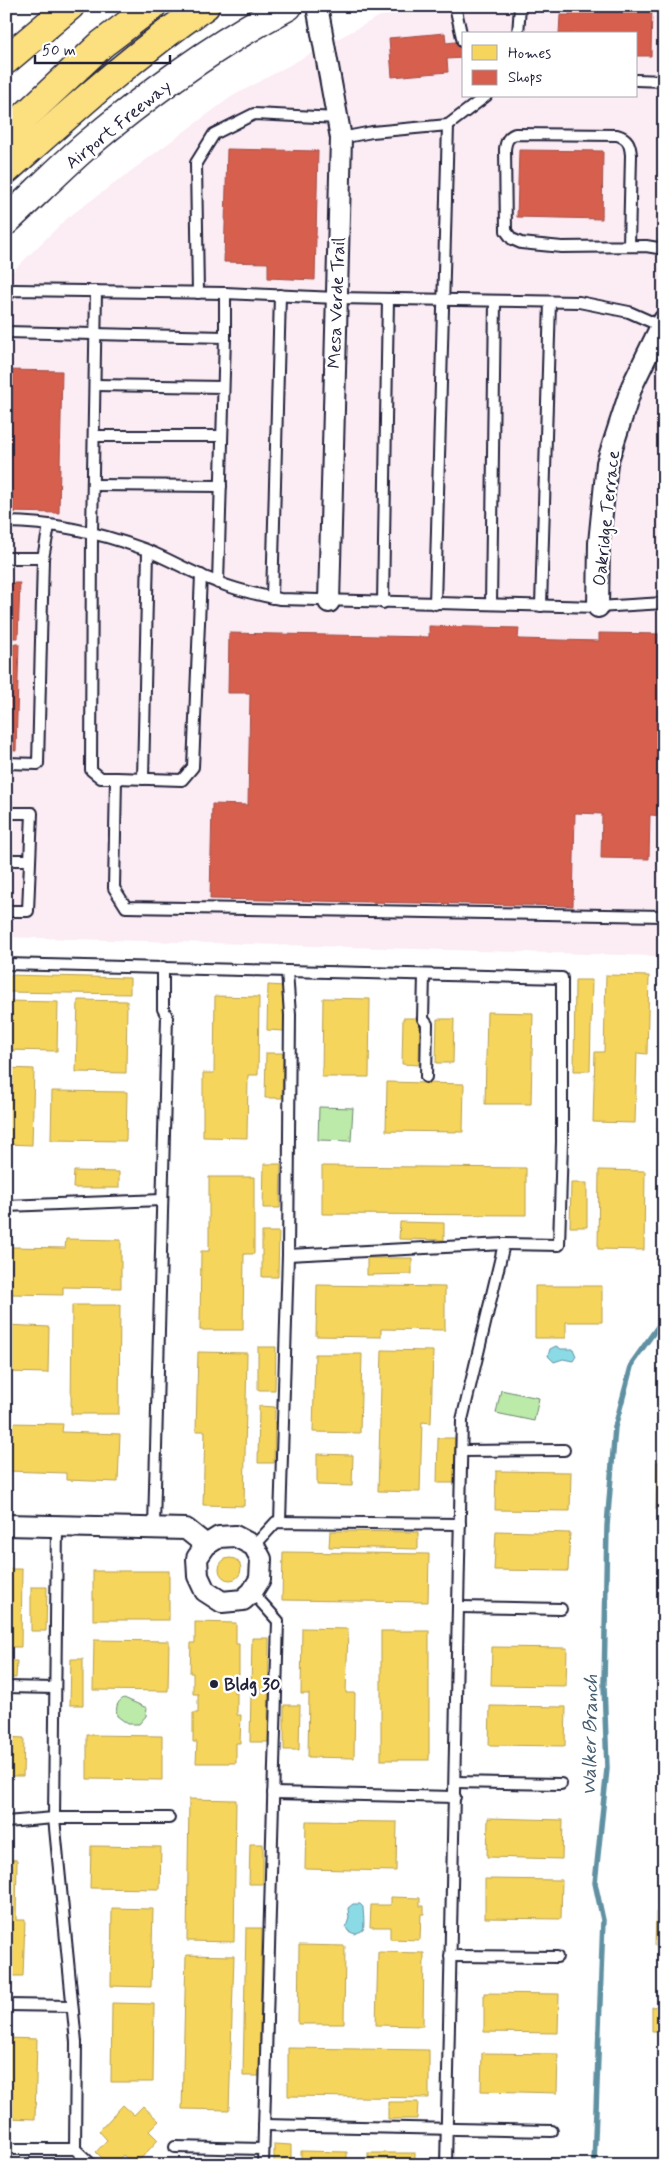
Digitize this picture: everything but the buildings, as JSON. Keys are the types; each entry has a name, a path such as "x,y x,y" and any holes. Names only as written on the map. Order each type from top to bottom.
{"highway":[{"path":"6,60 70,6"},
{"path":"6,134 102,44 152,6"},
{"path":"6,170 90,95 170,30 205,6"}],"main road":[{"name":"Airport Freeway","path":"6,221 87,146 164,86 245,29 288,6"}],"street":[{"name":"Mesa Verde Trail","path":"316,6 341,138 329,602"},
{"name":"Oakridge Terrace","path":"598,607 600,543 607,463 632,386 663,324"},
{"path":"6,1524 186,1529 206,1545"},
{"path":"235,1536 254,1546 261,1559 260,1579 252,1592 243,1600 222,1602 205,1591 198,1576 197,1558 206,1545 219,1537 235,1536"}],"lane":[{"path":"456,6 462,37"},
{"path":"518,32 520,6"},
{"path":"638,80 664,81"},
{"path":"341,138 372,132 448,126 474,100"},
{"path":"198,293 196,163 214,134 254,114 338,118"},
{"path":"435,604 448,126"},
{"path":"629,246 631,155 630,145 625,138 608,135 515,134 510,136 506,141 505,148 506,231 512,239 520,243 562,246 629,246 664,249"},
{"path":"6,296 14,290 579,302 630,312 663,324"},
{"path":"96,291 91,770 101,778 182,780 194,767 201,575"},
{"path":"218,583 225,293"},
{"path":"272,598 280,295"},
{"path":"383,603 388,299"},
{"path":"491,604 495,301"},
{"path":"541,606 550,302"},
{"path":"6,332 225,337"},
{"path":"95,385 223,387"},
{"path":"94,436 222,436"},
{"path":"93,486 220,486"},
{"path":"6,522 92,533 148,551 218,583 272,598 329,602 598,607 664,603"},
{"path":"6,763 38,764 43,558 49,526"},
{"path":"143,779 148,551"},
{"path":"6,558 43,558"},
{"path":"116,778 114,888 126,907 664,916"},
{"path":"6,813 32,813 28,911 6,911"},
{"path":"6,860 30,860"},
{"path":"6,964 562,978 562,1142 559,1245 504,1244 288,1255"},
{"path":"154,1527 167,1016 163,1009 163,967"},
{"path":"280,1522 288,1255 290,1015 287,971"},
{"path":"424,975 423,1020 426,1024 426,1077"},
{"path":"6,1206 162,1200"},
{"path":"446,2165 462,1420 504,1244"},
{"path":"462,1450 564,1450"},
{"path":"254,1546 276,1522 460,1524"},
{"path":"56,1525 54,1818 76,2042 75,2149"},
{"path":"252,1592 278,1621 263,2165"},
{"path":"459,1608 561,1609"},
{"path":"6,1687 55,1688"},
{"path":"455,1782 561,1784"},
{"path":"273,1793 455,1797"},
{"path":"6,1822 54,1818 169,1818"},
{"path":"450,1956 557,1957"},
{"path":"6,2005 72,2006"},
{"path":"264,2125 552,2131"},
{"path":"175,2147 263,2149"},
{"path":"6,2148 75,2149 92,2165"}],"shaded area":[{"path":"408,6 664,6 664,969 658,969 657,956 6,937 6,278 66,219 231,97 378,17"}],"green space":[{"path":"319,1107 353,1108 351,1141 318,1140"},
{"path":"501,1390 539,1398 534,1421 496,1413"},
{"path":"124,1698 147,1708 146,1716 139,1724 128,1724 117,1716 117,1706 119,1701"}],"water":[{"path":"556,1346 561,1349 573,1349 576,1356 573,1361 563,1359 554,1362 548,1356 550,1349"},
{"path":"353,1904 360,1904 363,1907 364,1922 363,1930 355,1934 348,1931 346,1927 349,1918 348,1908"}],"waterway":[{"name":"Walker Branch","path":"594,2165 603,1920 595,1883 607,1769 604,1684 607,1526 615,1427 632,1363 664,1318"}],"place":[{"name":"Bldg 30","path":"214,1684"}]}
